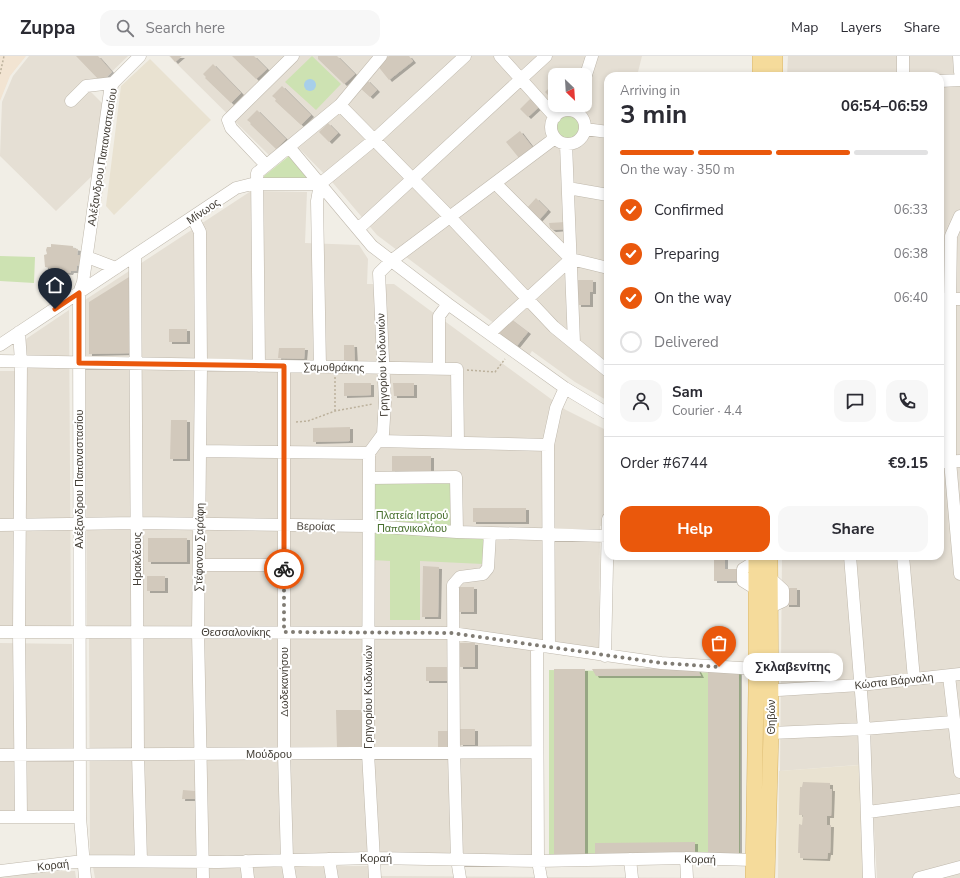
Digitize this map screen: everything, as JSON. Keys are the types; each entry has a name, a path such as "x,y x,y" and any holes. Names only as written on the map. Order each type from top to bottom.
{"main road":[{"path":"760,56 760,72"},
{"path":"775,56 775,72"},
{"name":"Θηβών","path":"756,560 756,669 764,691 771,733 767,878"},
{"name":"Θηβών","path":"753,878 770,607 770,560"}],"street":[{"path":"71,101 86,86 113,83 140,56"},
{"path":"266,164 231,128 228,120 293,56"},
{"path":"259,366 256,173 340,105 381,56"},
{"path":"320,367 317,201 320,184 375,139 465,56"},
{"path":"500,56 555,116"},
{"path":"358,229 546,56"},
{"path":"588,68 592,56"},
{"path":"903,56 903,72"},
{"path":"959,56 960,72"},
{"path":"944,81 960,80"},
{"name":"Αλέξανδρου Παπαναστασίου","path":"85,878 80,817 79,293 83,282 110,91 113,83"},
{"path":"340,105 375,139 554,327 604,368"},
{"path":"560,112 555,116 551,129 561,141 568,188 574,343"},
{"path":"561,141 579,140 584,129 582,118 578,112"},
{"path":"584,129 604,132"},
{"name":"Γρηγορίου Κυδωνιών","path":"376,878 373,858 368,753 367,633 369,453 383,434 385,402 379,273 391,261 495,183 561,141"},
{"path":"288,147 372,246 448,304 565,388 604,412"},
{"name":"Μίνωος","path":"0,345 236,188 246,184 257,183 320,184"},
{"path":"495,183 571,260 604,267"},
{"path":"568,188 604,194"},
{"path":"960,216 951,236 950,299 950,462 960,574"},
{"name":"Στέφανου Σαράφη","path":"193,218 200,232 201,451 198,632 203,878"},
{"name":"Ηρακλέους","path":"135,256 138,754 141,861"},
{"path":"87,257 116,268"},
{"path":"490,333 571,260"},
{"path":"440,369 439,316 448,304"},
{"path":"19,332 21,362 19,632 21,817"},
{"name":"Σαμοθράκης","path":"0,361 457,369"},
{"name":"Δωδεκανήσου","path":"284,366 284,754 287,859 290,878"},
{"path":"457,369 458,443"},
{"path":"549,647 550,534 548,445 556,408 565,388"},
{"path":"379,441 548,445"},
{"path":"201,451 369,453"},
{"path":"369,478 456,477 457,532"},
{"name":"Βεροίας","path":"0,525 137,523 368,526 457,532 604,536"},
{"path":"460,878 457,859 454,753 452,633 453,585 460,577 484,574 488,568 490,533"},
{"path":"605,656 607,560"},
{"path":"850,560 864,729 868,812 869,878"},
{"path":"904,560 914,679"},
{"path":"199,564 284,564"},
{"name":"Θεσσαλονίκης","path":"0,632 452,633 681,666 756,669"},
{"path":"537,646 538,861 541,878"},
{"path":"954,675 953,722 958,739 960,772"},
{"name":"Κώστα Βάρναλη","path":"764,691 860,685 954,675"},
{"path":"771,733 864,729 953,722"},
{"name":"Μούδρου","path":"0,755 537,752"},
{"path":"868,812 960,800"},
{"path":"0,817 80,817"},
{"name":"Κοραή","path":"0,871 83,861 203,862 373,858 538,861 686,858 753,860"},
{"path":"686,858 687,878"},
{"path":"329,859 332,878"},
{"path":"630,860 632,878"},
{"path":"246,861 248,878"},
{"path":"919,878 960,867"}],"path":[{"path":"0,74 4,56"},
{"path":"457,369 495,372 512,349"},
{"path":"335,411 336,367"},
{"path":"284,424 308,420 335,411 385,402"}],"shaded area":[{"path":"0,56 26,56 10,76 0,101"},
{"path":"29,56 128,56 91,92 102,103 93,175 56,211 0,156 2,102 13,76"},
{"path":"169,56 642,56 638,72 604,72 604,399 575,382 532,351 528,357 495,333 499,327 377,235 333,183 291,140 270,156"},
{"path":"788,56 960,56 960,457 944,457 944,72 787,72"},
{"path":"150,59 211,120 114,215 106,206 121,86"},
{"path":"251,191 307,192 305,243 359,245 368,259 367,284 394,284 566,410 604,429 604,526 600,526 599,649 443,627 87,631 85,300"},
{"path":"69,310 71,629 0,629 0,371 25,371 26,339"},
{"path":"960,467 960,878 877,878 870,764 780,771 782,560 944,560 944,468"},
{"path":"89,636 451,638 536,650 537,855 90,857"},
{"path":"0,643 72,644 74,810 0,811"},
{"path":"860,765 864,878 778,878 779,771"},
{"path":"369,866 371,878 95,878 93,867"},
{"path":"75,871 76,878 0,878 0,872"},
{"path":"379,876 743,878 379,878"}],"green space":[{"path":"312,56 341,84 316,110 285,82"},
{"path":"568,114 578,118 582,128 578,138 568,142 558,138 554,128 558,118"},
{"path":"289,156 307,178 264,178 264,176"},
{"path":"0,256 35,257 34,283 0,281"},
{"name":"Πλατεία Ιατρού Παπανικολάου","path":"372,481 451,481 451,535 484,536 483,564 420,561 420,620 390,620 390,561 372,560"},
{"path":"549,670 741,673 740,863 549,864"}],"water":[{"path":"312,79 315,80 315,90 308,91 305,90 304,83 305,80"}],"building":[{"path":"76,56 98,56 112,72 101,82"},
{"path":"170,56 182,56 175,62"},
{"path":"232,56 254,56 267,69 256,79"},
{"path":"318,56 337,56 355,74 344,84 318,59"},
{"path":"389,56 409,56 413,61 389,80 377,65"},
{"path":"213,64 241,93 231,103 205,78 206,77 203,74"},
{"path":"367,80 377,90 370,97 360,88"},
{"path":"282,86 311,115 301,125 275,101 276,99 272,96"},
{"path":"533,96 541,105 528,117 520,109"},
{"path":"257,110 286,139 276,149 247,120"},
{"path":"328,123 338,133 329,142 319,132"},
{"path":"520,131 533,148 519,158 506,142"},
{"path":"536,198 548,210 538,221 526,209"},
{"path":"566,222 566,229 553,230 550,228 549,223"},
{"path":"51,244 73,246 73,248 78,249 77,255 81,255 80,266 77,265 76,271 71,271 70,273 49,271 49,268 45,267 44,255 47,254 47,247 51,247"},
{"path":"129,277 131,353 89,354 89,302"},
{"path":"578,280 593,280 593,292 590,292 590,305 578,305"},
{"path":"508,317 528,332 516,347 497,333"},
{"path":"169,329 187,329 187,342 169,342"},
{"path":"344,345 354,345 355,363 344,363"},
{"path":"279,348 305,348 304,359 278,358"},
{"path":"344,383 371,383 371,395 344,396"},
{"path":"393,383 414,383 414,396 394,396"},
{"path":"171,420 187,420 187,459 170,459"},
{"path":"350,427 350,441 313,442 313,428"},
{"path":"392,456 431,456 431,471 392,471"},
{"path":"473,508 526,508 526,522 473,522"},
{"path":"148,538 187,538 187,562 148,562"},
{"path":"714,560 725,560 725,569 738,569 738,581 714,581"},
{"path":"423,566 439,567 438,617 422,617"},
{"path":"147,576 165,576 165,591 147,591"},
{"path":"458,587 474,587 474,612 458,612"},
{"path":"786,588 797,588 797,605 786,605"},
{"path":"460,643 475,643 475,667 460,667"},
{"path":"426,667 449,667 449,681 426,681"},
{"path":"697,668 701,676 596,676 592,669"},
{"path":"554,669 585,669 585,857 554,857"},
{"path":"708,669 739,669 739,857 708,857"},
{"path":"336,710 362,710 362,748 337,749"},
{"path":"460,729 475,729 475,745 460,745"},
{"path":"438,731 449,731 449,748 438,748"},
{"path":"803,782 830,783 830,789 832,789 831,816 827,816 827,825 831,825 830,853 828,853 827,859 800,858 800,853 798,853 799,824 802,825 803,815 799,815 800,787 802,787"},
{"path":"183,790 195,791 195,799 182,799"},
{"path":"695,842 695,856 595,857 595,843"}],"way so far":[{"path":"284,569 284,632 452,633 681,666 719,667"}],"place":[{"name":"Σκλαβενίτης","path":"719,667"}],"route":[{"path":"55,309 79,293 79,363 284,366 284,569"}]}
